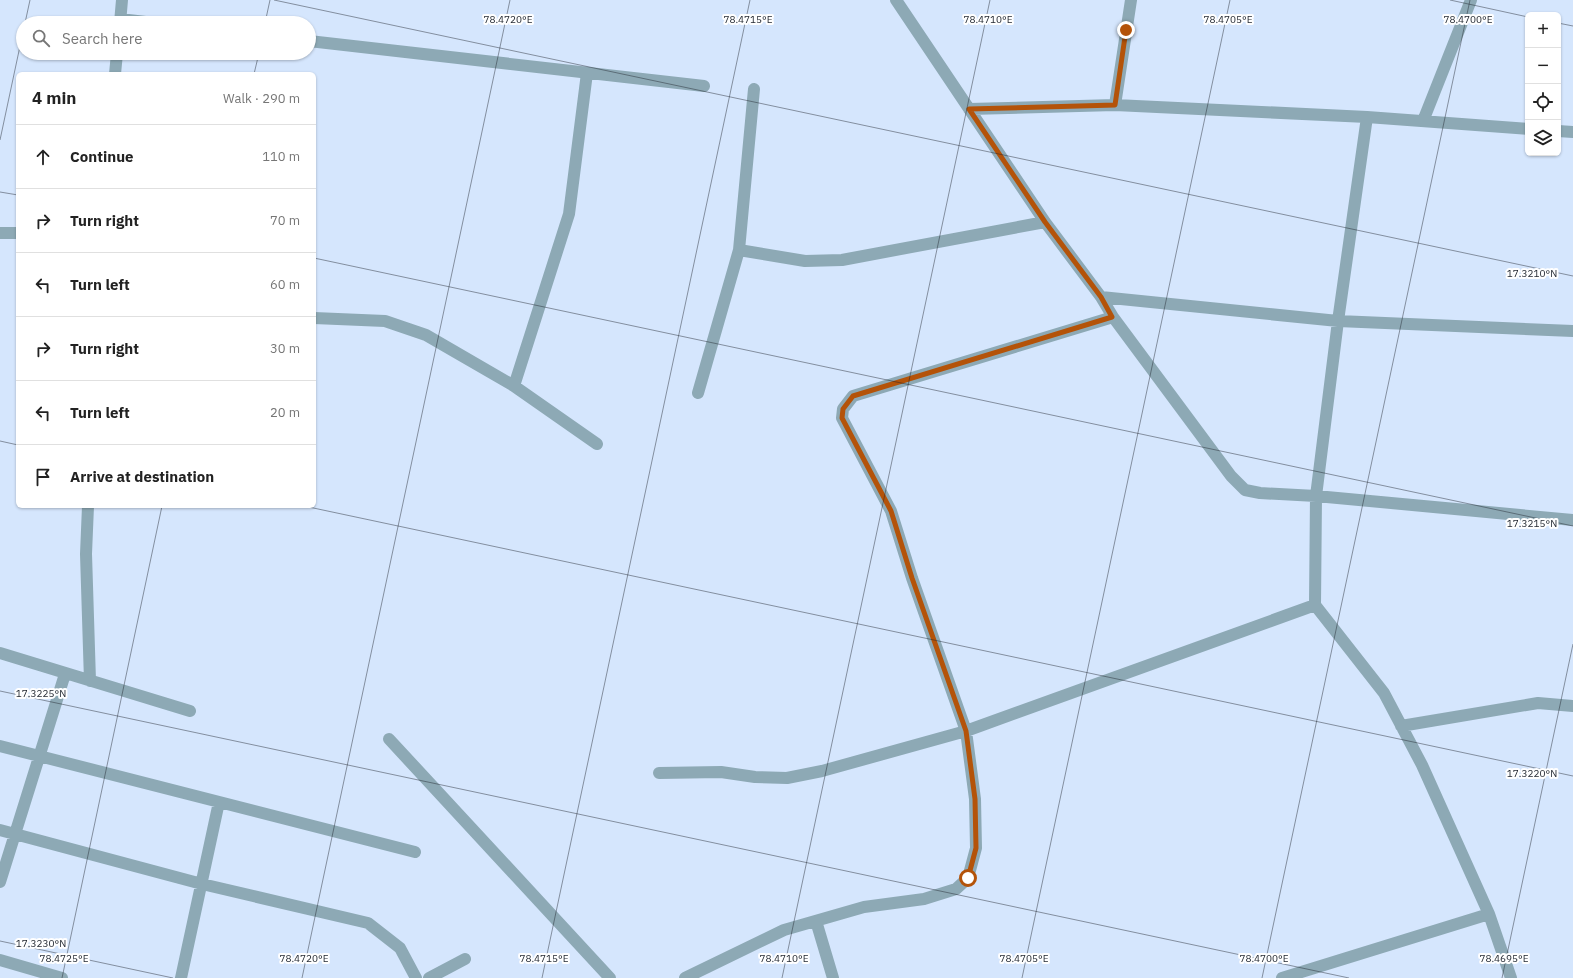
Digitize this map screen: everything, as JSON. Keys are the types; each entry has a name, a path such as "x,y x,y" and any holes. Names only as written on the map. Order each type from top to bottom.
{"street":[{"path":"120,16 122,0"},
{"path":"896,0 1045,222 1101,297 1112,317 1231,476 1245,490 1260,493 1316,496 1573,520"},
{"path":"1115,105 1131,0"},
{"path":"1423,121 1471,0"},
{"path":"316,42 704,86"},
{"path":"115,72 116,60"},
{"path":"514,386 569,214 587,73"},
{"path":"698,393 739,250 754,89"},
{"path":"969,109 1115,105 1367,117 1525,129"},
{"path":"1367,117 1338,321 1316,496 1315,605 1384,692 1422,765 1489,914 1511,978"},
{"path":"1561,131 1573,132"},
{"path":"739,250 805,261 842,260 1045,222"},
{"path":"0,233 16,233"},
{"path":"1101,297 1338,321 1573,331"},
{"path":"685,978 784,930 864,907 924,899 956,889 968,878 976,848 975,799 966,731 912,578 891,511 842,418 843,409 853,396 1112,317"},
{"path":"316,318 385,321 426,336 514,386 597,444"},
{"path":"88,508 86,554 90,681"},
{"path":"659,773 721,772 755,777 787,778 822,771 966,731 1315,605"},
{"path":"0,653 190,711"},
{"path":"0,882 65,674"},
{"path":"1401,726 1538,703 1573,706"},
{"path":"389,739 610,978"},
{"path":"0,746 415,852"},
{"path":"181,978 219,802"},
{"path":"0,830 202,884 368,923 400,948 416,978"},
{"path":"1282,978 1489,914"},
{"path":"816,921 833,978"},
{"path":"429,978 465,959"},
{"path":"0,960 62,978"}],"route":[{"path":"968,878 976,848 975,799 966,731 912,578 891,511 842,418 843,409 853,396 1112,317 1101,297 1045,222 969,109 1115,105 1126,30"}]}
